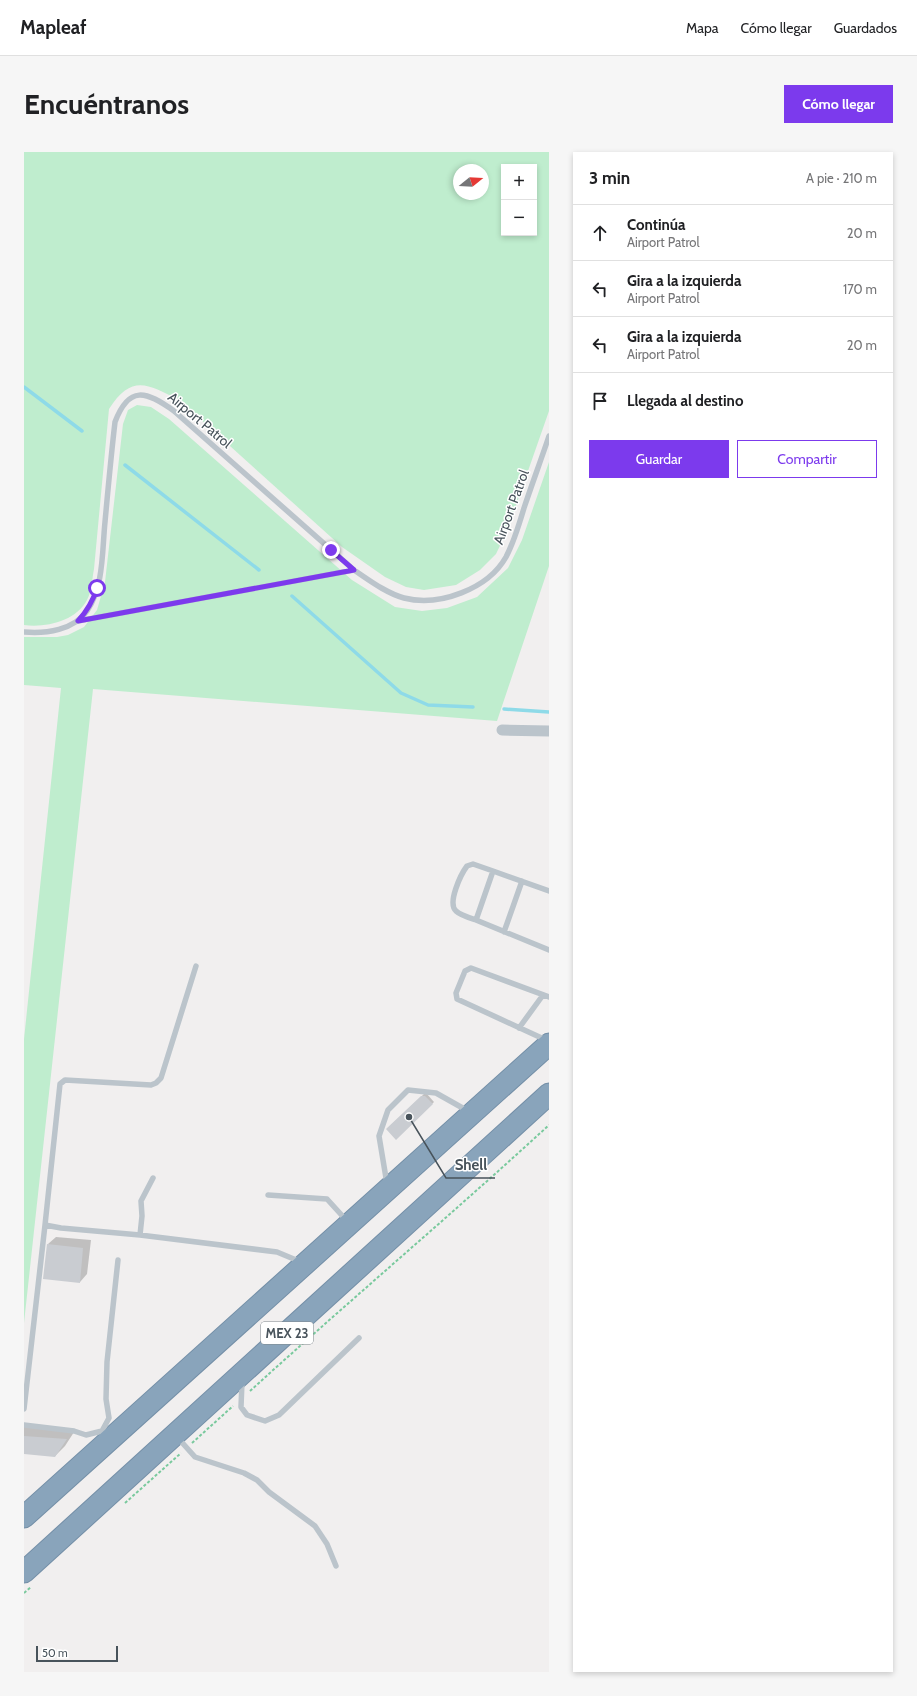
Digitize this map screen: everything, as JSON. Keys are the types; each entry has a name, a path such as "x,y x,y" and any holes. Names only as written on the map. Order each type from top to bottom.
{"highway":[{"name":"MEX 23","path":"24,1517 106,1435 305,1264 549,1043"},
{"name":"MEX 23","path":"30,1577 181,1441 242,1374 549,1094"}],"street":[{"path":"502,730 549,731"}],"lane":[{"name":"Airport Patrol","path":"24,632 56,630 68,627 78,621 87,612 93,600 97,588 115,422 123,404 129,399 147,395 159,400 174,411 354,570 404,598 422,600 441,599 459,594 476,585 492,573 505,558 515,534 549,436"},
{"name":"Airport Patrol","path":"78,621 354,570"},
{"path":"549,891 473,864 467,866 452,898 452,905 456,912 549,950"},
{"path":"476,920 493,871"},
{"path":"504,932 522,881"},
{"path":"24,1409 60,1084 65,1080 151,1086 156,1083 161,1078 196,966"},
{"path":"519,1028 546,996 471,968 465,971 456,993 457,999 549,1043"},
{"path":"388,1189 379,1136 388,1110 408,1090 436,1093 472,1113"},
{"path":"140,1236 142,1201 153,1178"},
{"path":"268,1195 327,1199 350,1224"},
{"path":"45,1225 277,1252 305,1264"},
{"path":"24,1425 74,1431 86,1436 106,1435 109,1418 106,1399 106,1362 118,1260"},
{"path":"242,1374 241,1407 247,1415 265,1421 279,1415 359,1338"},
{"path":"181,1441 195,1457 244,1473 257,1480 269,1492 315,1526 326,1544 336,1566"}],"path":[{"path":"121,1506 181,1441 241,1399 337,1312 489,1180 549,1125"},
{"path":"24,1593 30,1577"}],"green space":[{"path":"24,152 549,152 549,411 507,531 496,554 480,570 456,585 424,590 406,587 385,577 342,547 179,400 158,390 141,385 125,391 117,398 109,409 94,569 89,596 82,607 68,618 60,622 33,626 24,625"},
{"path":"137,405 151,407 169,419 352,580 395,607 422,611 447,608 477,597 508,568 522,540 549,462 549,566 497,721 93,689 24,1323 24,1039 61,688 24,685 24,637 57,637 68,635 84,627 97,610 105,582 123,424 128,410"}],"building":[{"path":"421,1096 425,1096 433,1104 396,1140 386,1129"},
{"path":"47,1244 83,1248 80,1283 43,1279"},
{"path":"24,1436 67,1439 55,1457 24,1454"}],"waterway":[{"path":"24,387 82,431"},
{"path":"125,465 259,570"},
{"path":"292,596 401,693 428,705 473,707"},
{"path":"504,709 549,712"}],"place":[{"name":"Shell","path":"409,1117"}],"route":[{"path":"97,588 87,612 78,621 354,570 331,550"}]}
